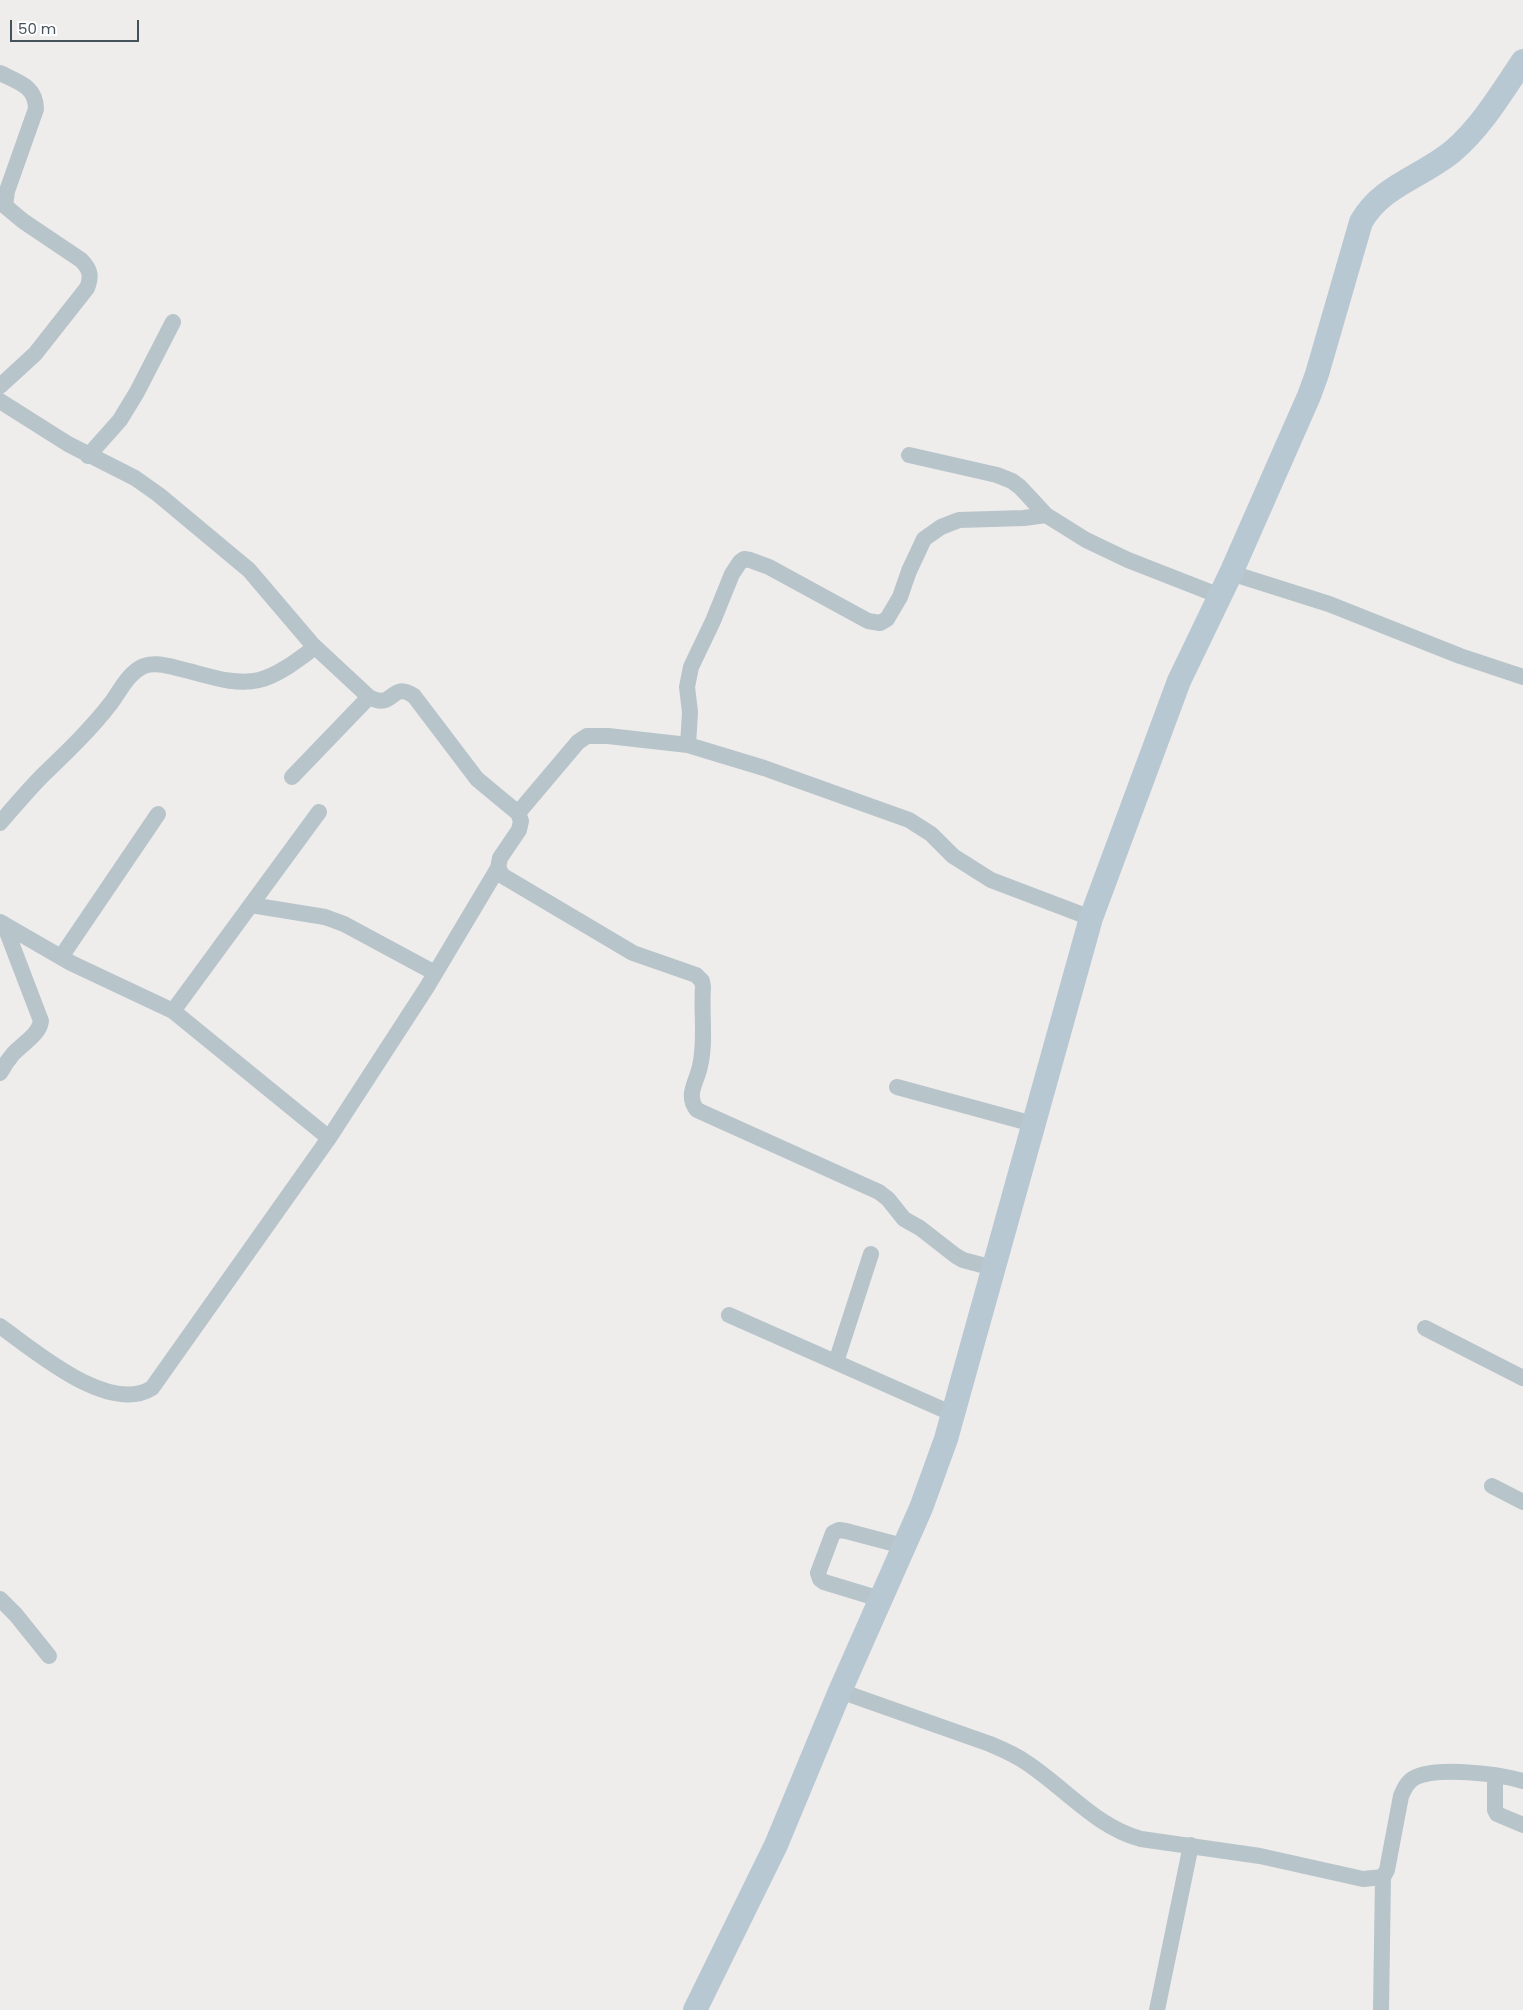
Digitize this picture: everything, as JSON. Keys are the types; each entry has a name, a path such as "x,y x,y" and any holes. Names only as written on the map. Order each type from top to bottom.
{"street":[{"path":"695,2010 776,1845 933,1476 953,1414 1091,918 1169,705 1220,596 1317,374 1357,232 1365,215 1384,193 1440,162 1465,140 1495,102 1523,61"},
{"path":"0,73 26,86 33,92 36,99 36,109 2,209 24,221 81,260 88,267 90,274 87,288 40,348 0,386"},
{"path":"88,456 107,436 133,399 173,322"},
{"path":"0,401 88,456 135,478 148,487 243,565 315,647 369,697 378,702 385,701 400,690 414,696 477,779 518,813 521,821 519,830 500,858 498,868 435,973 329,1138 152,1388 143,1394 119,1394 91,1387 0,1326"},
{"path":"909,455 997,475 1012,481 1046,515 1105,550 1220,596"},
{"path":"688,745 690,720 687,688 691,667 713,621 732,574 744,559 769,568 868,621 880,622 887,619 900,597 909,571 924,539 941,527 959,520 1024,518 1046,515"},
{"path":"1230,573 1328,604 1460,656 1523,677"},
{"path":"0,823 34,784 95,723 133,673 142,667 153,664 164,665 208,676 249,682 261,680 272,675 315,647"},
{"path":"292,777 369,697"},
{"path":"518,813 578,742 587,736 608,736 688,745 764,768 909,820 931,834 953,856 991,880 1091,918"},
{"path":"174,1011 319,812"},
{"path":"61,957 158,814"},
{"path":"498,868 503,876 513,883 578,919 633,953 696,975 702,980 702,1049 700,1066 690,1095 691,1103 697,1110 879,1192 888,1199 904,1219 920,1228 956,1256 963,1260 993,1268"},
{"path":"251,905 318,916 344,924 435,973"},
{"path":"2,923 61,957 174,1011 329,1138"},
{"path":"0,1073 10,1058 36,1033 41,1021 2,923"},
{"path":"897,1087 1033,1124"},
{"path":"836,1362 871,1254"},
{"path":"729,1316 953,1414"},
{"path":"1424,1328 1523,1378"},
{"path":"1492,1486 1523,1502"},
{"path":"880,1599 820,1580 818,1573 833,1533 840,1530 846,1531 903,1546"},
{"path":"0,1599 50,1656"},
{"path":"840,1691 990,1744 1010,1753 1034,1768 1098,1818 1126,1835 1141,1839 1260,1856 1363,1879 1383,1877"},
{"path":"1381,2010 1383,1877 1389,1860 1400,1796 1406,1786 1412,1779 1423,1774 1433,1773 1460,1772 1523,1781"},
{"path":"1495,1776 1495,1810 1497,1814 1523,1825"},
{"path":"1157,2010 1191,1845"}]}
